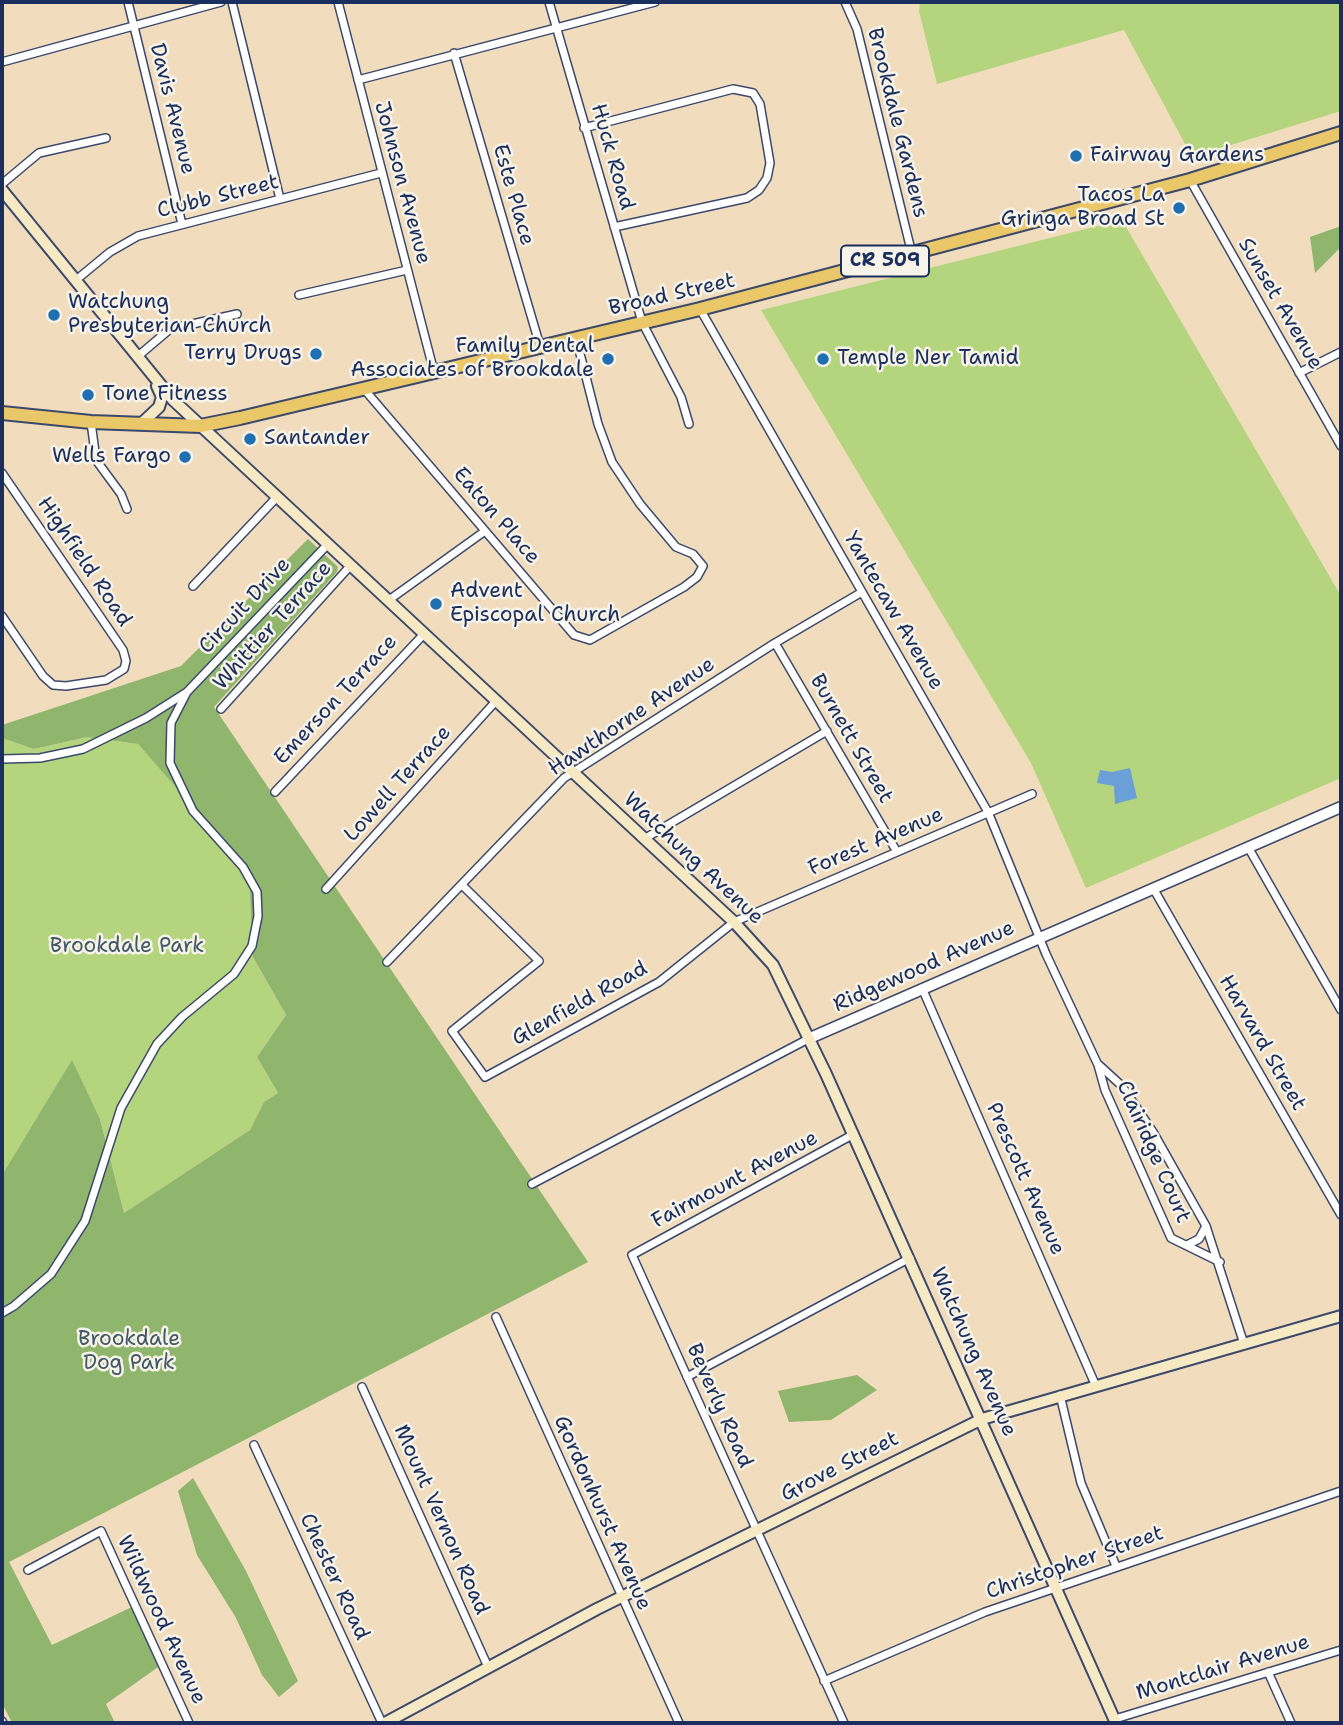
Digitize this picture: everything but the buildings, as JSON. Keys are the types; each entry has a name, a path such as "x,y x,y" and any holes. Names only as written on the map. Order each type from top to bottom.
{"main road":[{"name":"Broad Street","path":"2,413 91,422 200,426 700,309 1190,180 1341,133"},
{"name":"Watchung Avenue","path":"2,190 153,377 200,426 734,922 773,965 854,1134 1115,1721"},
{"path":"141,424 159,407 162,397 153,377"},
{"name":"Grove Street","path":"383,1723 621,1597 982,1419 1341,1315"}],"street":[{"name":"Davis Avenue","path":"128,2 182,224"},
{"path":"2,62 221,2"},
{"path":"232,2 280,200"},
{"name":"Johnson Avenue","path":"338,2 434,373"},
{"name":"Huck Road","path":"550,2 584,128 642,322 681,397 689,424"},
{"path":"358,80 655,2"},
{"name":"Brookdale Gardens","path":"845,2 857,29 912,254"},
{"name":"Este Place","path":"454,53 540,346"},
{"path":"584,128 733,89 752,93 760,104 770,163 767,178 759,190 747,198 614,227"},
{"path":"2,184 39,153 106,138"},
{"name":"Clubb Street","path":"76,280 124,243 182,224 381,173"},
{"name":"Sunset Avenue","path":"1190,180 1341,446"},
{"path":"299,295 407,270"},
{"name":"Yantecaw Avenue","path":"700,309 988,812 1039,938"},
{"path":"137,357 170,330 237,314"},
{"name":"Eaton Place","path":"364,389 581,639 590,640 684,587 697,577 703,566 693,554 676,547 640,503 612,462 598,424 576,338"},
{"path":"1299,373 1341,352"},
{"path":"91,422 96,460 121,494 127,509"},
{"name":"Highfield Road","path":"2,473 123,650 126,661 120,674 106,680 66,686 53,685 43,676 2,616"},
{"path":"193,586 277,497"},
{"path":"389,600 485,531"},
{"name":"Circuit Drive","path":"187,692 328,544"},
{"name":"Whittier Terrace","path":"221,709 351,565"},
{"name":"Hawthorne Avenue","path":"387,962 572,772 775,643 862,592"},
{"name":"Emerson Terrace","path":"275,792 424,634"},
{"name":"Burnett Street","path":"775,643 897,852"},
{"path":"2,759 40,758 83,749 146,718 187,692"},
{"path":"2,1313 51,1274 85,1221 121,1108 157,1044 182,1017 234,974 252,946 258,916 257,892 243,867 193,811 170,763 171,723 187,692"},
{"name":"Lowell Terrace","path":"326,889 496,701"},
{"path":"644,839 827,731"},
{"name":"Forest Avenue","path":"734,922 1032,794"},
{"name":"Ridgewood Avenue","path":"531,1184 810,1038 1341,807"},
{"path":"1248,847 1341,1010"},
{"name":"Glenfield Road","path":"462,885 539,961 452,1031 485,1077 659,982 734,922"},
{"name":"Harvard Street","path":"1153,888 1341,1215"},
{"name":"Clairidge Court","path":"1039,938 1098,1065 1105,1090 1171,1238 1220,1262"},
{"name":"Prescott Avenue","path":"922,988 1096,1384"},
{"name":"Clairidge Court","path":"1098,1065 1122,1086 1153,1132 1206,1226 1220,1262 1244,1343"},
{"name":"Fairmount Avenue","path":"632,1255 854,1134"},
{"name":"Clairidge Court","path":"1186,1245 1199,1239 1206,1226"},
{"name":"Beverly Road","path":"632,1255 844,1723"},
{"path":"687,1377 910,1258"},
{"name":"Gordonhurst Avenue","path":"496,1317 680,1723"},
{"name":"Mount Vernon Road","path":"362,1387 488,1667"},
{"path":"1060,1395 1081,1483 1116,1566"},
{"name":"Chester Road","path":"254,1446 383,1723"},
{"name":"Christopher Street","path":"824,1681 985,1612 1341,1491"},
{"name":"Wildwood Avenue","path":"28,1570 101,1531 190,1723"},
{"name":"Montclair Avenue","path":"1115,1721 1341,1650"},
{"path":"1268,1672 1291,1723"}],"green space":[{"path":"920,2 1341,2 1341,111 1192,157 1124,30 937,84 919,11"},
{"path":"1122,220 1341,596 1341,778 1086,888 1031,763 761,310"},
{"path":"1341,226 1341,247 1315,273 1310,237"},
{"name":"Brookdale Dog Park","path":"308,539 338,567 337,572 214,707 588,1262 9,1562 52,1645 136,1605 161,1665 106,1704 115,1723 12,1723 2,1703 2,1175 72,1060 100,1119 124,1213 250,1130 264,1102 278,1093 257,1057 286,1015 253,957 249,876 220,838 138,744 87,737 34,749 2,738 2,725 181,666"},
{"name":"Brookdale Park","path":"87,737 138,744 220,838 249,876 253,957 286,1015 257,1057 278,1093 264,1102 250,1130 124,1213 100,1119 72,1061 2,1175 2,738 34,749"},
{"path":"857,1375 877,1390 831,1420 789,1422 778,1391"},
{"path":"193,1478 246,1571 298,1681 279,1697 262,1675 236,1618 197,1555 178,1491"}],"water":[{"path":"1130,768 1137,798 1115,804 1114,786 1097,783 1100,770 1112,772"}],"place":[{"name":"Fairway Gardens","path":"1076,156"},
{"name":"Tacos La Gringa Broad St","path":"1179,208"},
{"name":"Watchung Presbyterian Church","path":"54,315"},
{"name":"Terry Drugs","path":"316,354"},
{"name":"Family Dental Associates of Brookdale","path":"608,359"},
{"name":"Temple Ner Tamid","path":"823,359"},
{"name":"Tone Fitness","path":"88,395"},
{"name":"Santander","path":"250,439"},
{"name":"Wells Fargo","path":"185,457"},
{"name":"Advent Episcopal Church","path":"436,604"}]}
